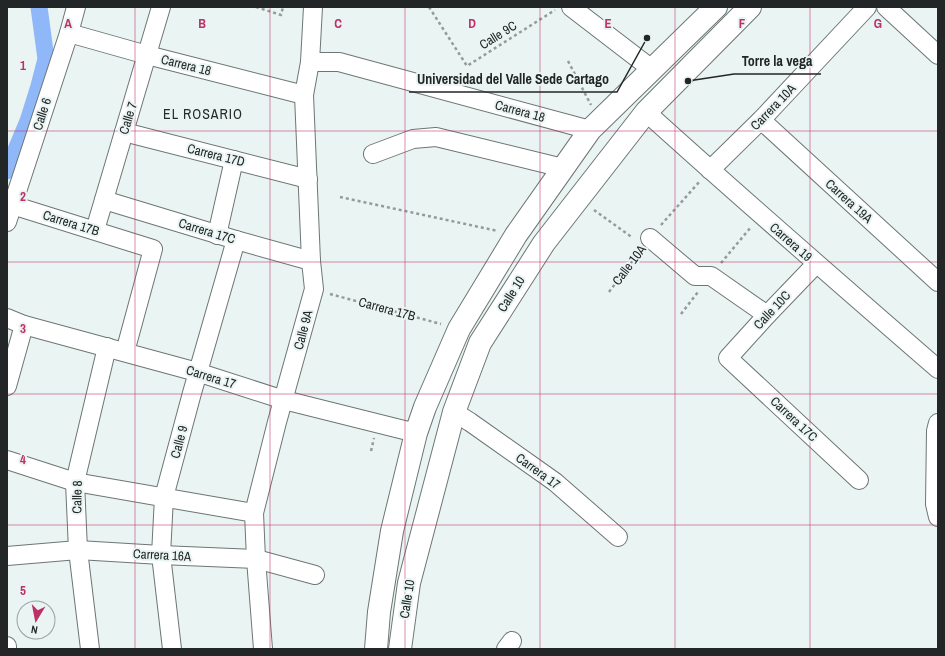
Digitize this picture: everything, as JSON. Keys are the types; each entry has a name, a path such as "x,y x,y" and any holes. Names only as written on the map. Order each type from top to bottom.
{"main road":[{"name":"Calle 10","path":"376,649 379,612 392,531 416,432 425,407 459,329 516,235 595,125 716,7"},
{"name":"Calle 10","path":"400,649 409,583 454,412 480,343 544,243 646,112 750,7"}],"street":[{"name":"Calle 6","path":"7,222 69,33 76,7"},
{"name":"Calle 7","path":"94,230 161,7"},
{"name":"Calle 9A","path":"263,649 254,512 314,289 311,261 304,96 310,62 313,7"},
{"path":"571,7 653,70"},
{"name":"Carrera 10A","path":"710,170 760,120 867,7"},
{"path":"886,7 937,51"},
{"name":"Carrera 18","path":"69,33 304,96"},
{"name":"Carrera 18","path":"310,62 338,62 595,125"},
{"name":"Carrera 19","path":"646,112 816,264 938,369"},
{"name":"Carrera 19A","path":"760,120 938,282"},
{"name":"Carrera 17D","path":"124,132 308,179"},
{"path":"373,154 413,139 436,137 563,168"},
{"path":"217,235 234,160"},
{"name":"Carrera 17C","path":"104,200 217,235 311,261"},
{"name":"Carrera 17B","path":"12,205 153,249 125,352"},
{"path":"650,238 695,276 711,276 767,315"},
{"name":"Calle 9","path":"172,649 161,555 164,497 197,372 236,240"},
{"name":"Calle 10C","path":"728,358 816,264"},
{"name":"Carrera 17","path":"7,318 24,325 197,372 284,400 416,432"},
{"path":"7,386 24,325"},
{"name":"Calle 8","path":"90,649 78,550 75,482 107,347"},
{"name":"Carrera 17C","path":"728,358 859,480"},
{"name":"Carrera 17","path":"454,412 555,482 618,537"},
{"path":"937,508 936,431 938,422"},
{"path":"7,460 75,482 254,512"},
{"name":"Carrera 16A","path":"7,556 78,550 256,559 316,575"}],"path":[{"path":"256,7 281,15 283,7"},
{"name":"Calle 9C","path":"428,7 467,66 560,7"},
{"path":"568,62 595,125"},
{"name":"Calle 10A","path":"609,292 650,238 710,170"},
{"path":"340,197 516,235"},
{"path":"592,209 633,239 650,238"},
{"name":"Carrera 17B","path":"314,289 459,329"}],"waterway":[{"path":"7,171 28,121 46,59 39,7"}],"place":[{"name":"Universidad del Valle Sede Cartago","path":"647,38"},
{"name":"Torre la vega","path":"688,81"}],"district":[{"name":"EL ROSARIO","path":"203,114"}]}
